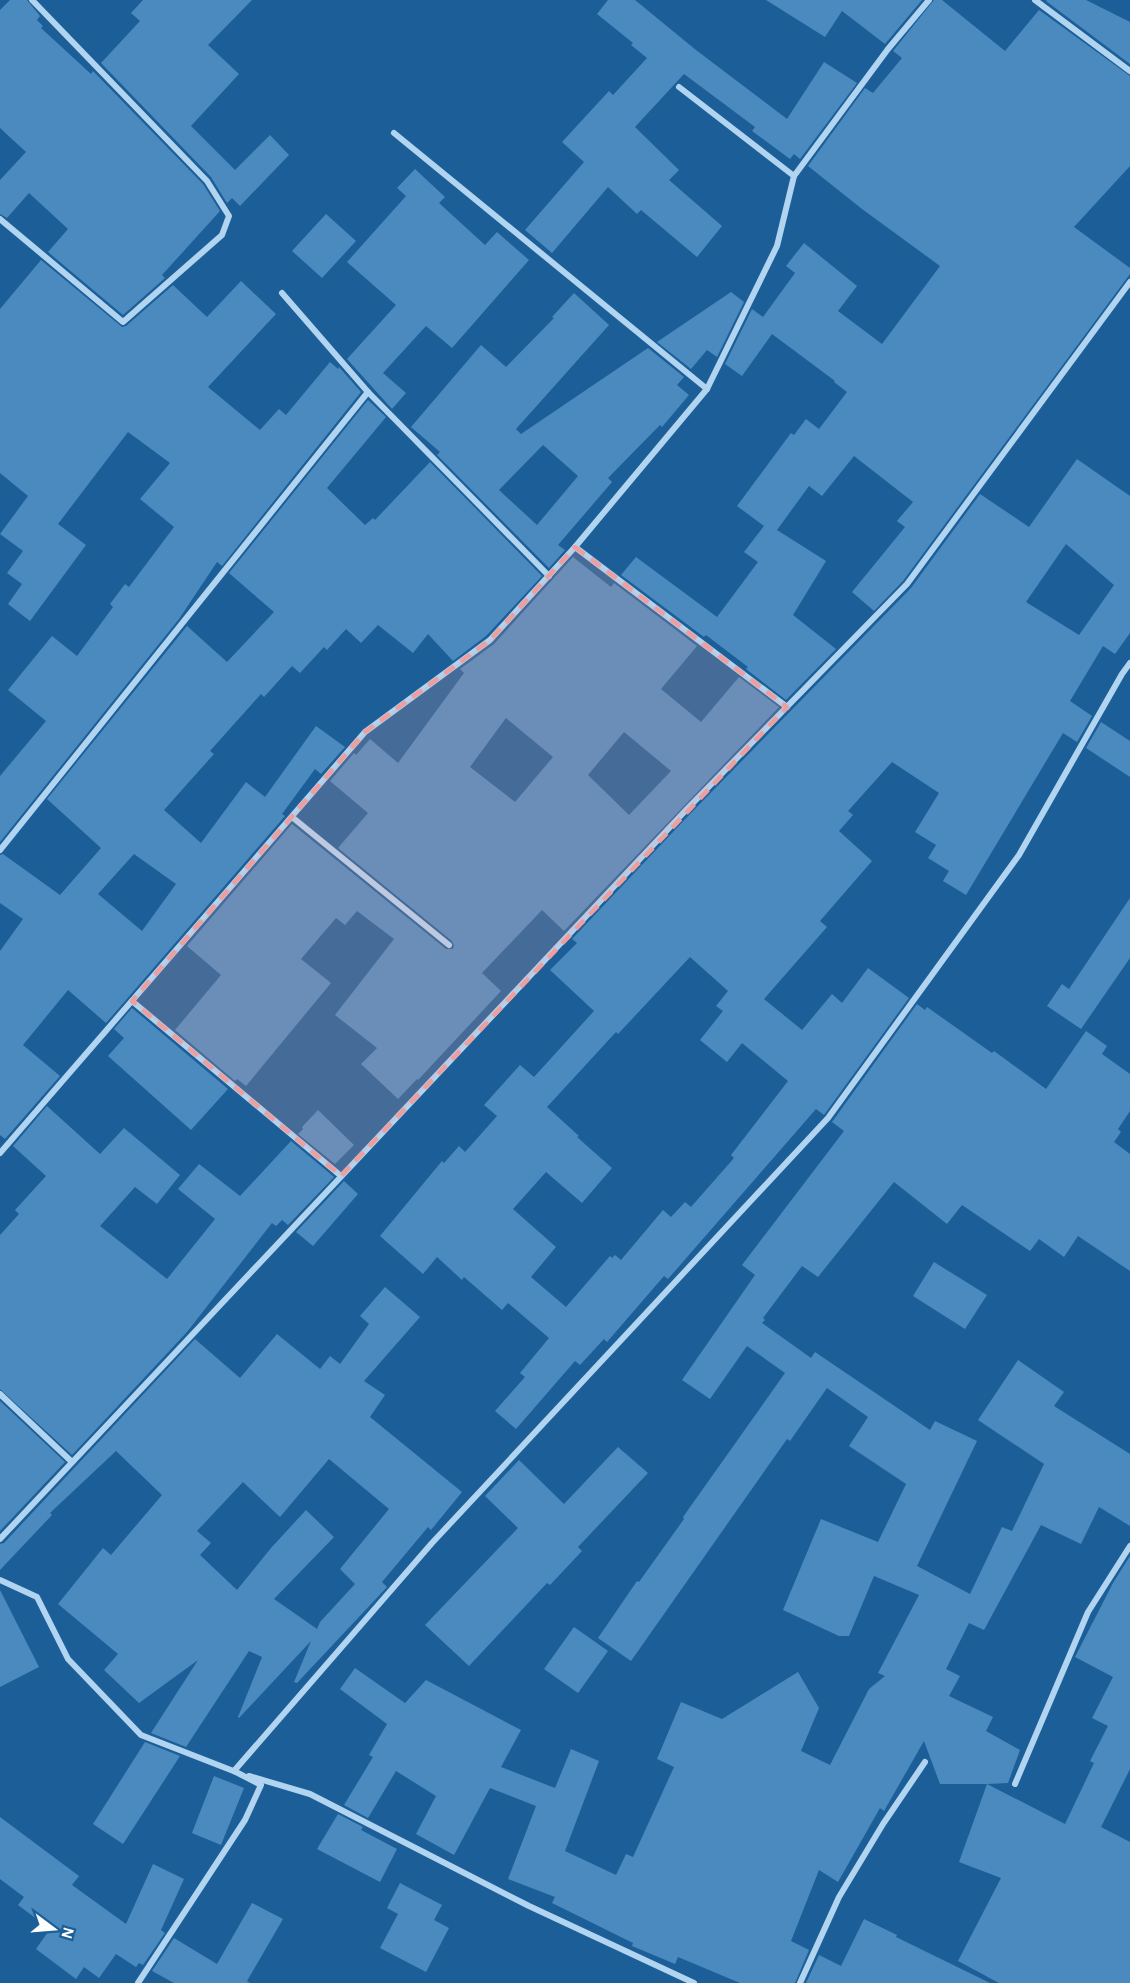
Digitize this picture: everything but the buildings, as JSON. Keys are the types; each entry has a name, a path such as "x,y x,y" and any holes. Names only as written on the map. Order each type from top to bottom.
{"street":[{"path":"0,219 123,322 222,235 229,216 207,181 32,0"},
{"path":"0,1153 365,732 490,640 575,547 707,389 777,246 794,176 888,49 929,0"},
{"path":"1035,0 1130,71"},
{"path":"679,87 794,176"},
{"path":"394,133 707,389"},
{"path":"0,1539 686,810 907,584 1130,282"},
{"path":"282,293 368,392 549,576"},
{"path":"0,850 368,392"},
{"path":"575,547 787,707"},
{"path":"234,1772 432,1544 828,1118 1019,855 1130,663"},
{"path":"292,817 449,945"},
{"path":"132,1001 341,1176"},
{"path":"0,1394 72,1462"},
{"path":"1015,1784 1088,1612 1130,1546"},
{"path":"0,1580 37,1597 68,1659 141,1735 261,1785 249,1811 138,1983"},
{"path":"800,1983 839,1897 883,1824 925,1762"},
{"path":"234,1772 310,1794 529,1906 694,1983"}],"highlighted area":[{"path":"575,547 787,707 341,1176 132,1001 365,732 490,640"}]}
